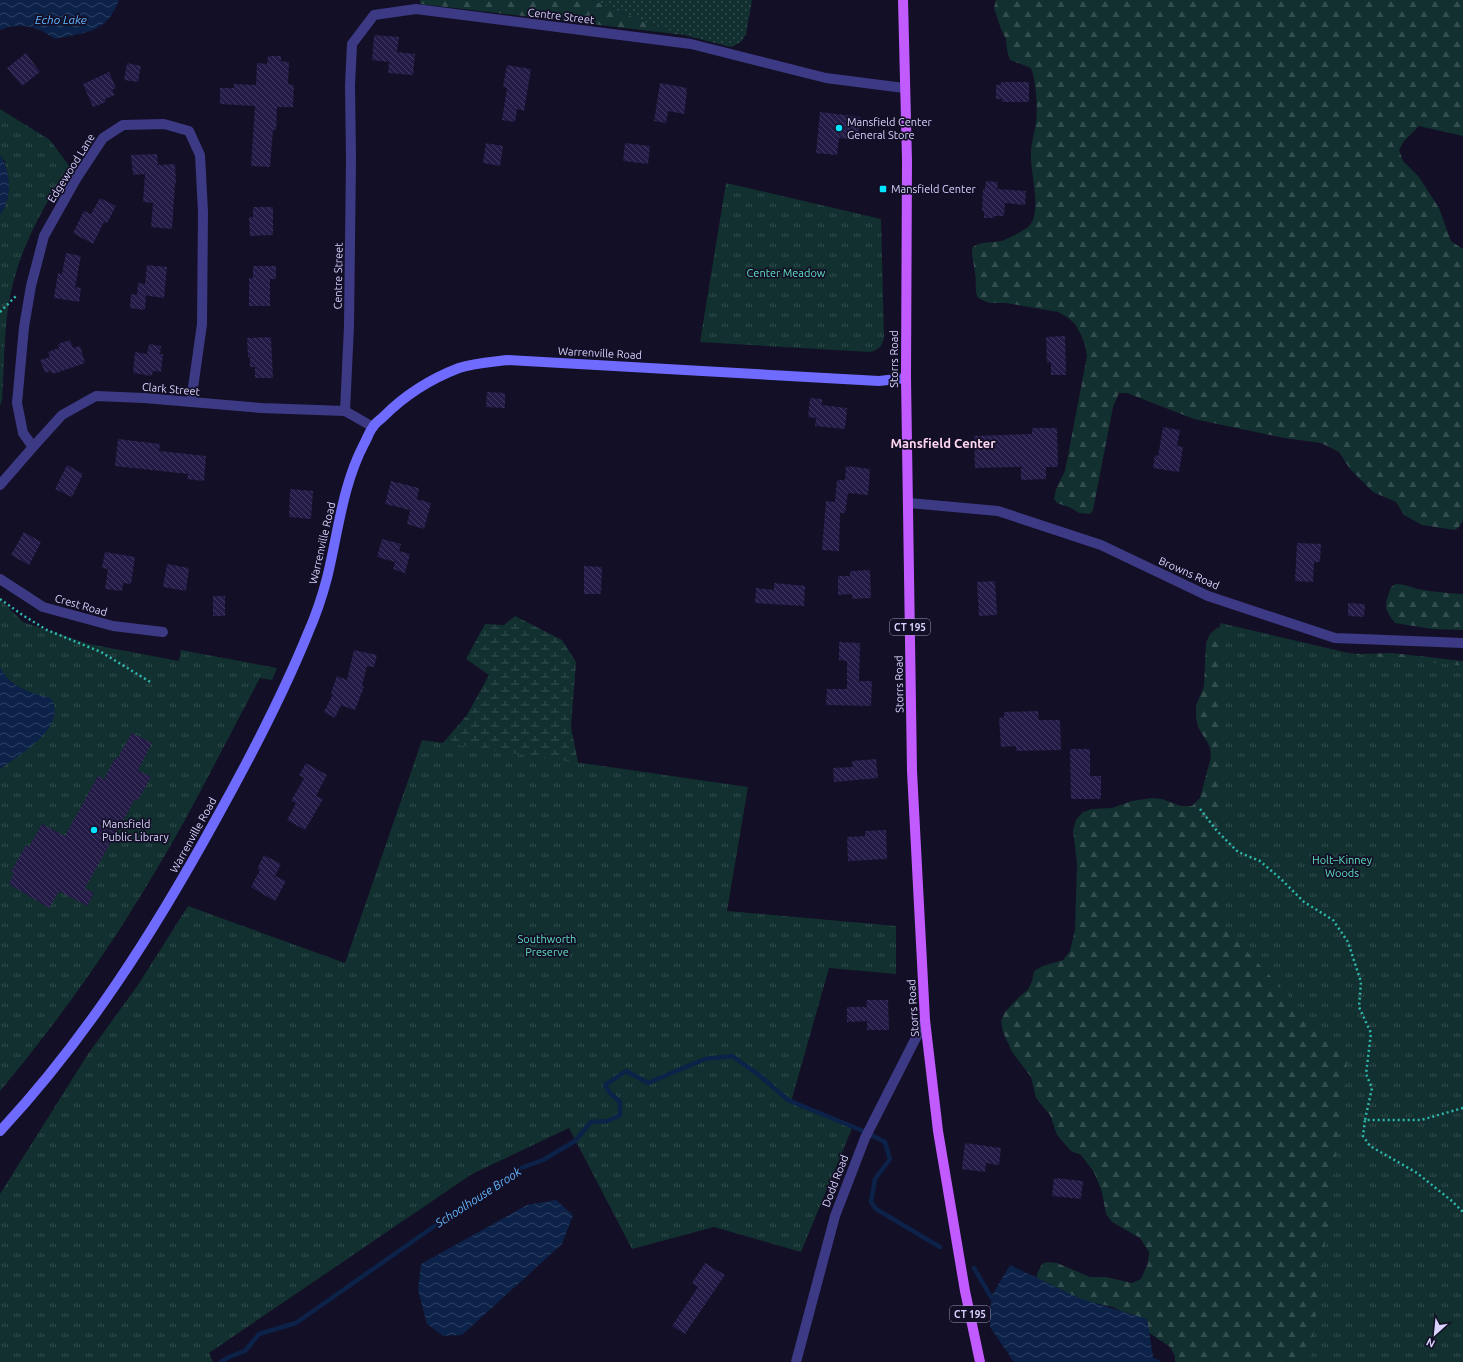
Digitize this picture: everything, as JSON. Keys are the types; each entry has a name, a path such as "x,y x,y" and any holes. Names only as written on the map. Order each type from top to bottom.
{"main road":[{"name":"Storrs Road","path":"903,0 907,176 906,378 912,770 925,1020 938,1131 960,1266 980,1362"},
{"name":"Warrenville Road","path":"0,1131 59,1064 100,1008 144,943 230,794 275,707 309,631 327,579 347,487 358,456 373,427 396,404 416,389 461,368 507,360 879,381 906,378"}],"street":[{"name":"Centre Street","path":"345,411 349,326 351,159 350,85 352,44 374,15 416,9 691,44 826,78 904,88"},
{"name":"Edgewood Lane","path":"33,447 23,433 17,403 24,327 31,286 44,236 76,179 103,138 122,125 164,124 190,131 200,155 203,212 202,324 191,402"},
{"name":"Clark Street","path":"0,485 62,415 96,396 261,408 345,411 373,427"},
{"name":"Browns Road","path":"909,503 998,511 1101,545 1208,596 1335,638 1463,643"},
{"name":"Crest Road","path":"0,579 43,607 113,626 163,632"},
{"name":"Dodd Road","path":"796,1362 835,1216 865,1138 925,1020"}],"path":[{"path":"0,599 47,630 101,652 152,683"},
{"path":"1200,809 1238,852 1260,861 1304,902 1333,920 1348,942 1361,982 1360,1007 1371,1033 1366,1074 1372,1088 1363,1136 1370,1146 1417,1173 1452,1201 1463,1212"},
{"path":"1365,1120 1421,1120 1463,1108"}],"green space":[{"path":"420,0 592,0 649,24 684,35 420,4"},
{"path":"592,0 752,0 746,34 741,42 731,47 649,24"},
{"path":"996,0 1463,0 1463,136 1419,126 1404,141 1399,150 1403,161 1419,177 1439,208 1451,241 1463,249 1463,520 1459,527 1455,530 1422,525 1404,515 1396,502 1373,492 1350,469 1339,452 1321,443 1284,438 1194,419 1127,393 1119,393 1113,407 1093,510 1090,514 1079,513 1071,508 1057,503 1054,499 1056,489 1065,471 1087,356 1085,345 1075,324 1058,312 1006,303 989,303 978,298 976,292 976,277 972,248 982,243 1004,240 1021,232 1030,225 1035,210 1035,191 1031,161 1037,116 1034,80 1031,68 1010,60 1006,39 994,8"},
{"path":"0,109 50,140 70,167 39,217 23,252 17,270 8,308 2,400 0,406 0,215 2,212 5,162 0,155"},
{"name":"Center Meadow","path":"726,183 881,219 884,338 879,348 870,352 700,342"},
{"path":"1396,584 1429,591 1463,594 1463,630 1432,629 1395,623 1386,609 1386,602 1391,587"},
{"path":"0,599 23,622 89,644 179,661 181,650 277,668 272,680 260,678 180,828 152,877 117,933 61,1014 0,1091"},
{"path":"515,616 562,640 576,662 571,727 595,847 443,743 467,715 489,675 466,659 485,624 504,625"},
{"name":"Holt–Kinney Woods","path":"1220,623 1353,654 1463,666 1463,1362 1310,1362 1348,1058 1221,924"},
{"path":"1218,627 1246,638 1342,653 1392,653 1463,661 1463,1268 1398,1362 1175,1362 1175,1356 1170,1347 1148,1332 1133,1317 1113,1307 1076,1299 1037,1279 1037,1274 1042,1264 1047,1262 1057,1263 1090,1277 1106,1277 1132,1283 1141,1279 1148,1263 1149,1252 1140,1238 1112,1222 1106,1214 1102,1192 1094,1172 1081,1155 1071,1151 1057,1135 1050,1115 1036,1098 1031,1077 1012,1052 1003,1032 1001,1021 1005,1012 1028,990 1034,971 1043,966 1063,960 1070,951 1075,930 1077,863 1073,830 1076,820 1083,812 1092,809 1112,808 1132,801 1152,798 1162,799 1181,806 1192,806 1200,798 1211,757 1210,747 1198,727 1196,706 1204,686 1206,643 1210,634"},
{"name":"Southworth Preserve","path":"422,740 748,787 727,911 896,926 896,974 829,968 791,1102 853,1126 801,1252 714,1227 632,1249 569,1128 472,1174 209,1353 213,1362 0,1362 0,1194 88,1054 138,985 188,906 345,963"}],"water":[{"name":"Echo Lake","path":"0,0 119,0 108,19 94,30 55,39 42,31 29,27 14,26 0,30"},
{"path":"0,155 4,161 8,177 9,193 0,215"},
{"path":"0,667 9,680 21,688 51,698 55,709 53,719 48,730 29,748 0,769"},
{"path":"556,1200 573,1215 562,1244 462,1335 443,1336 427,1324 418,1290 421,1264 527,1205"},
{"path":"1010,1265 1079,1298 1147,1319 1154,1362 1014,1362 990,1327 991,1297"}],"building":[{"path":"374,35 399,37 397,52 415,54 413,75 388,73 389,62 372,60"},
{"path":"26,53 40,72 22,86 7,68"},
{"path":"268,56 281,56 281,61 289,62 288,84 294,85 293,107 277,107 276,130 273,130 270,167 251,166 255,106 220,104 220,88 234,88 234,84 256,85 257,63 267,64"},
{"path":"127,63 141,66 138,82 124,80"},
{"path":"507,65 531,69 524,111 517,109 515,122 502,120 507,88 503,87"},
{"path":"109,72 116,88 112,90 115,95 105,99 106,102 93,107 83,84"},
{"path":"1001,82 1029,82 1029,102 1002,102 1002,99 996,99 996,85 1001,85"},
{"path":"660,83 687,88 684,114 668,111 666,123 654,121"},
{"name":"Mansfield Center General Store","path":"820,112 861,117 858,140 839,138 837,155 816,153"},
{"path":"486,143 503,146 500,166 483,163"},
{"path":"625,143 650,146 648,164 623,161"},
{"path":"157,154 158,165 175,164 176,183 172,229 151,227 153,203 143,202 145,174 133,175 131,155"},
{"path":"986,181 998,182 997,189 1026,191 1025,205 1005,203 1004,216 984,218 984,211 982,211 983,189 985,189"},
{"path":"100,198 116,206 107,223 104,222 93,244 73,233 84,211 91,214"},
{"path":"253,207 273,207 273,235 250,236 249,217 253,217"},
{"path":"66,253 81,256 75,287 81,288 79,302 54,298 58,273 62,274"},
{"path":"147,265 167,267 164,298 142,295 146,296 145,310 130,308 131,294 137,295 138,283 145,284"},
{"path":"253,266 276,266 276,279 270,279 270,306 249,306 249,278 253,278"},
{"path":"1065,336 1066,375 1051,375 1051,362 1047,363 1046,337"},
{"path":"271,337 273,378 255,378 255,367 250,367 250,357 248,357 247,338"},
{"path":"70,340 73,348 80,346 85,363 53,374 50,371 45,373 40,360 50,357 48,352 59,348 58,344"},
{"path":"149,344 161,346 160,354 163,354 161,372 153,371 152,376 133,373 135,352 147,354"},
{"path":"487,392 505,393 505,408 486,407"},
{"path":"810,398 822,399 822,405 847,408 845,429 815,426 816,418 808,417"},
{"path":"1163,427 1180,430 1177,446 1183,447 1179,472 1153,468 1155,455 1158,456"},
{"path":"1032,428 1057,428 1058,467 1046,467 1046,479 1021,480 1021,467 975,468 974,436 1032,434"},
{"path":"118,439 160,444 159,451 206,456 204,481 187,479 188,474 115,466"},
{"path":"67,465 83,474 72,497 55,489"},
{"path":"846,466 870,469 868,495 848,493 845,513 840,513 839,551 822,550 826,501 835,502 837,480 845,480"},
{"path":"391,481 419,488 417,499 431,503 424,529 407,524 410,510 385,504"},
{"path":"290,489 313,491 311,519 289,517"},
{"path":"24,532 41,542 29,565 11,555"},
{"path":"382,539 401,544 399,551 410,554 405,573 393,569 395,562 377,557"},
{"path":"1297,543 1321,544 1320,562 1314,562 1313,582 1295,581"},
{"path":"105,552 135,557 131,584 123,583 122,591 105,589 108,569 102,568"},
{"path":"167,564 189,568 186,591 163,587"},
{"path":"584,566 602,567 601,594 584,594"},
{"path":"870,570 871,598 852,599 852,594 838,595 838,576 850,576 850,571"},
{"path":"995,581 997,615 979,616 977,582"},
{"path":"774,583 805,586 804,606 755,603 756,588 774,590"},
{"path":"213,596 225,596 225,616 213,616"},
{"path":"1348,603 1365,604 1364,617 1348,616"},
{"path":"839,642 860,643 859,681 872,681 871,706 826,705 827,689 847,689 847,661 839,660"},
{"path":"354,650 377,655 374,667 367,666 362,686 364,687 355,710 341,705 335,718 324,712 333,694 331,693 337,676 347,680"},
{"path":"1038,711 1039,720 1060,720 1061,750 1016,751 1016,746 1001,747 999,718 1004,717 1004,712"},
{"name":"Mansfield Public Library","path":"132,733 152,743 138,770 151,777 138,800 135,799 85,888 94,893 87,906 59,891 49,908 9,884 14,873 11,872 26,845 29,847 42,824 65,836 98,776 104,779 115,758 117,759"},
{"path":"1070,749 1090,749 1090,776 1101,776 1101,799 1071,799"},
{"path":"876,759 878,778 834,782 833,768 853,767 852,761"},
{"path":"306,763 327,775 316,796 323,799 305,830 287,820 296,803 291,801 304,778 299,775"},
{"path":"886,830 887,859 848,861 847,837 865,836 865,831"},
{"path":"264,855 281,864 275,876 286,881 275,901 251,887 260,870 257,869"},
{"path":"866,1000 888,1000 889,1030 867,1030 867,1021 847,1022 847,1007 867,1007"},
{"path":"965,1143 1001,1148 999,1165 986,1163 985,1172 962,1169"},
{"path":"1054,1178 1083,1181 1081,1199 1052,1196"},
{"path":"705,1263 725,1275 685,1334 672,1326 698,1287 692,1283"}],"waterway":[{"name":"Schoolhouse Brook","path":"221,1362 229,1357 245,1351 259,1334 296,1323 456,1211 486,1194 518,1169 543,1160 575,1141 591,1122 608,1121 620,1115 620,1102 609,1092 605,1085 626,1071 648,1083 705,1059 732,1056 759,1075 788,1100 863,1131 885,1142 890,1159 875,1179 871,1202 876,1209 940,1247"},
{"name":"Schoolhouse Brook","path":"974,1268 991,1297 996,1299"},
{"name":"Schoolhouse Brook","path":"1149,1359 1158,1362"}],"place":[{"name":"Mansfield Center General Store","path":"839,128"},
{"name":"Mansfield Center","path":"883,189"},
{"name":"Mansfield Public Library","path":"94,830"}],"district":[{"name":"Mansfield Center","path":"943,443"}]}
